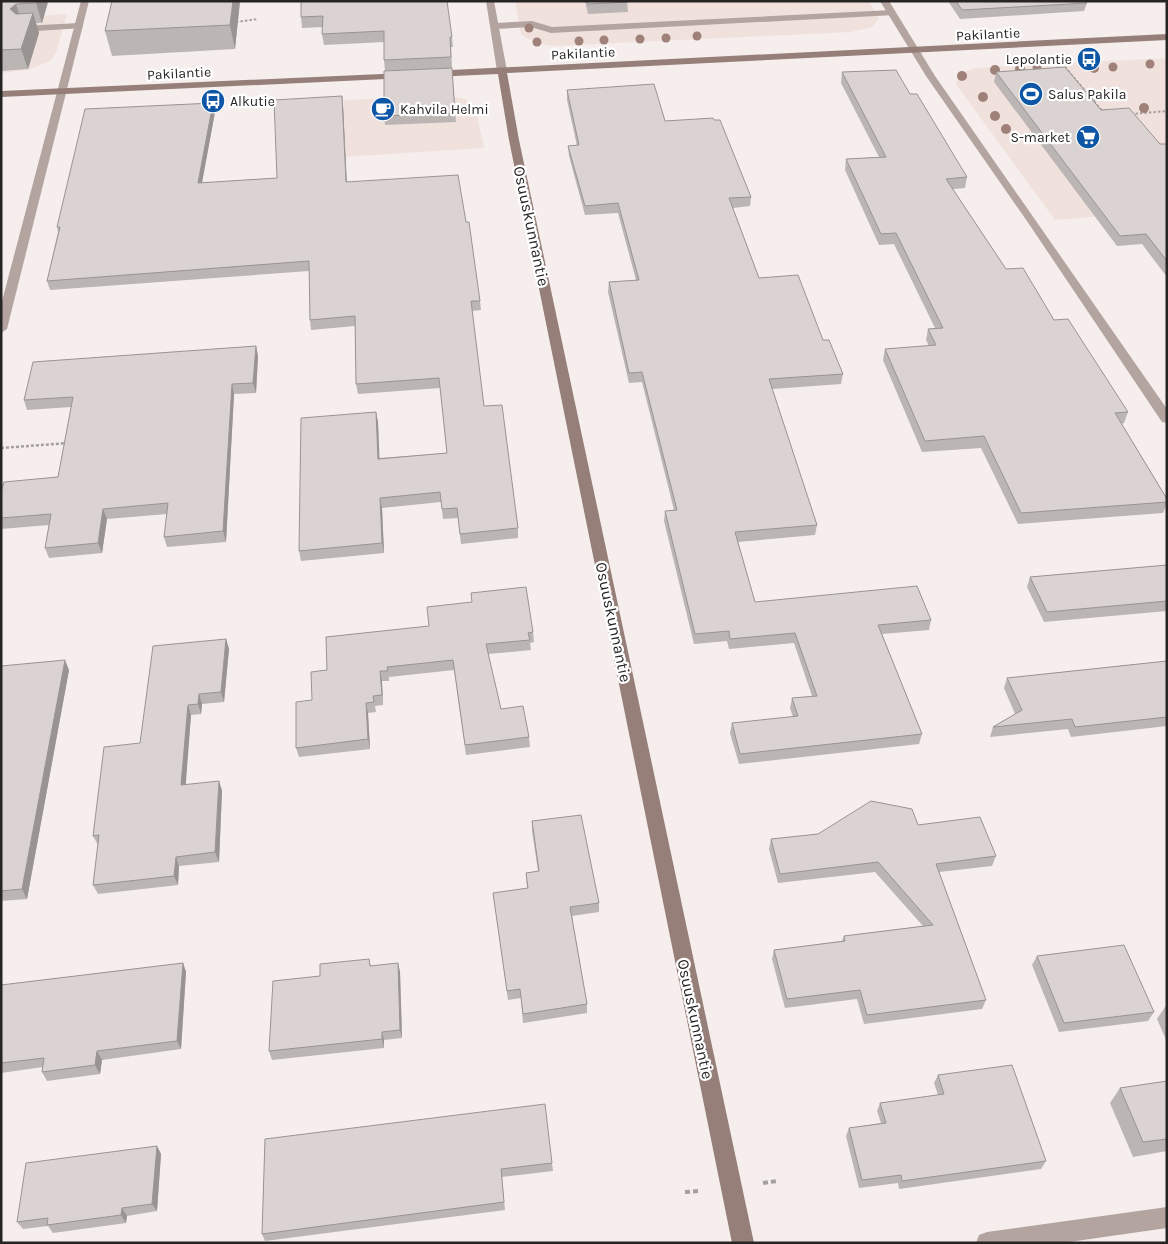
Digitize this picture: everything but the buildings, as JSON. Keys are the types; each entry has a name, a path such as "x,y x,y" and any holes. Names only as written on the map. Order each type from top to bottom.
{"main road":[{"name":"Pakilantie","path":"1,94 916,51 1167,37"},
{"name":"Osuuskunnantie","path":"502,71 514,140 743,1243"}],"street":[{"path":"1,329 85,1"},
{"name":"Osuuskunnantie","path":"490,1 502,71"},
{"path":"884,1 1167,420"},
{"path":"495,26 532,24 551,30 892,13"},
{"path":"22,29 79,26"},
{"path":"1,276 16,275"},
{"path":"987,1243 1167,1218"}],"path":[{"path":"234,22 258,19"},
{"path":"1060,61 1106,116"},
{"path":"1093,100 1113,99"},
{"path":"1125,114 1167,111"},
{"path":"1,448 78,442"}],"shaded area":[{"path":"515,1 869,1 879,19 872,27 851,32 554,46 536,43 523,36 520,30"},
{"path":"67,14 56,53 50,61 28,70 1,73 1,18"},
{"path":"1167,58 1167,211 1055,220 956,84 960,74 975,68"},
{"path":"447,95 465,99 475,106 484,148 342,157 344,100"}],"place":[{"name":"Lepolantie","path":"1089,59"},
{"name":"Salus Pakila","path":"1031,94"},
{"name":"Alkutie","path":"213,101"},
{"name":"Kahvila Helmi","path":"383,109"},
{"name":"S-market","path":"1088,137"}]}
